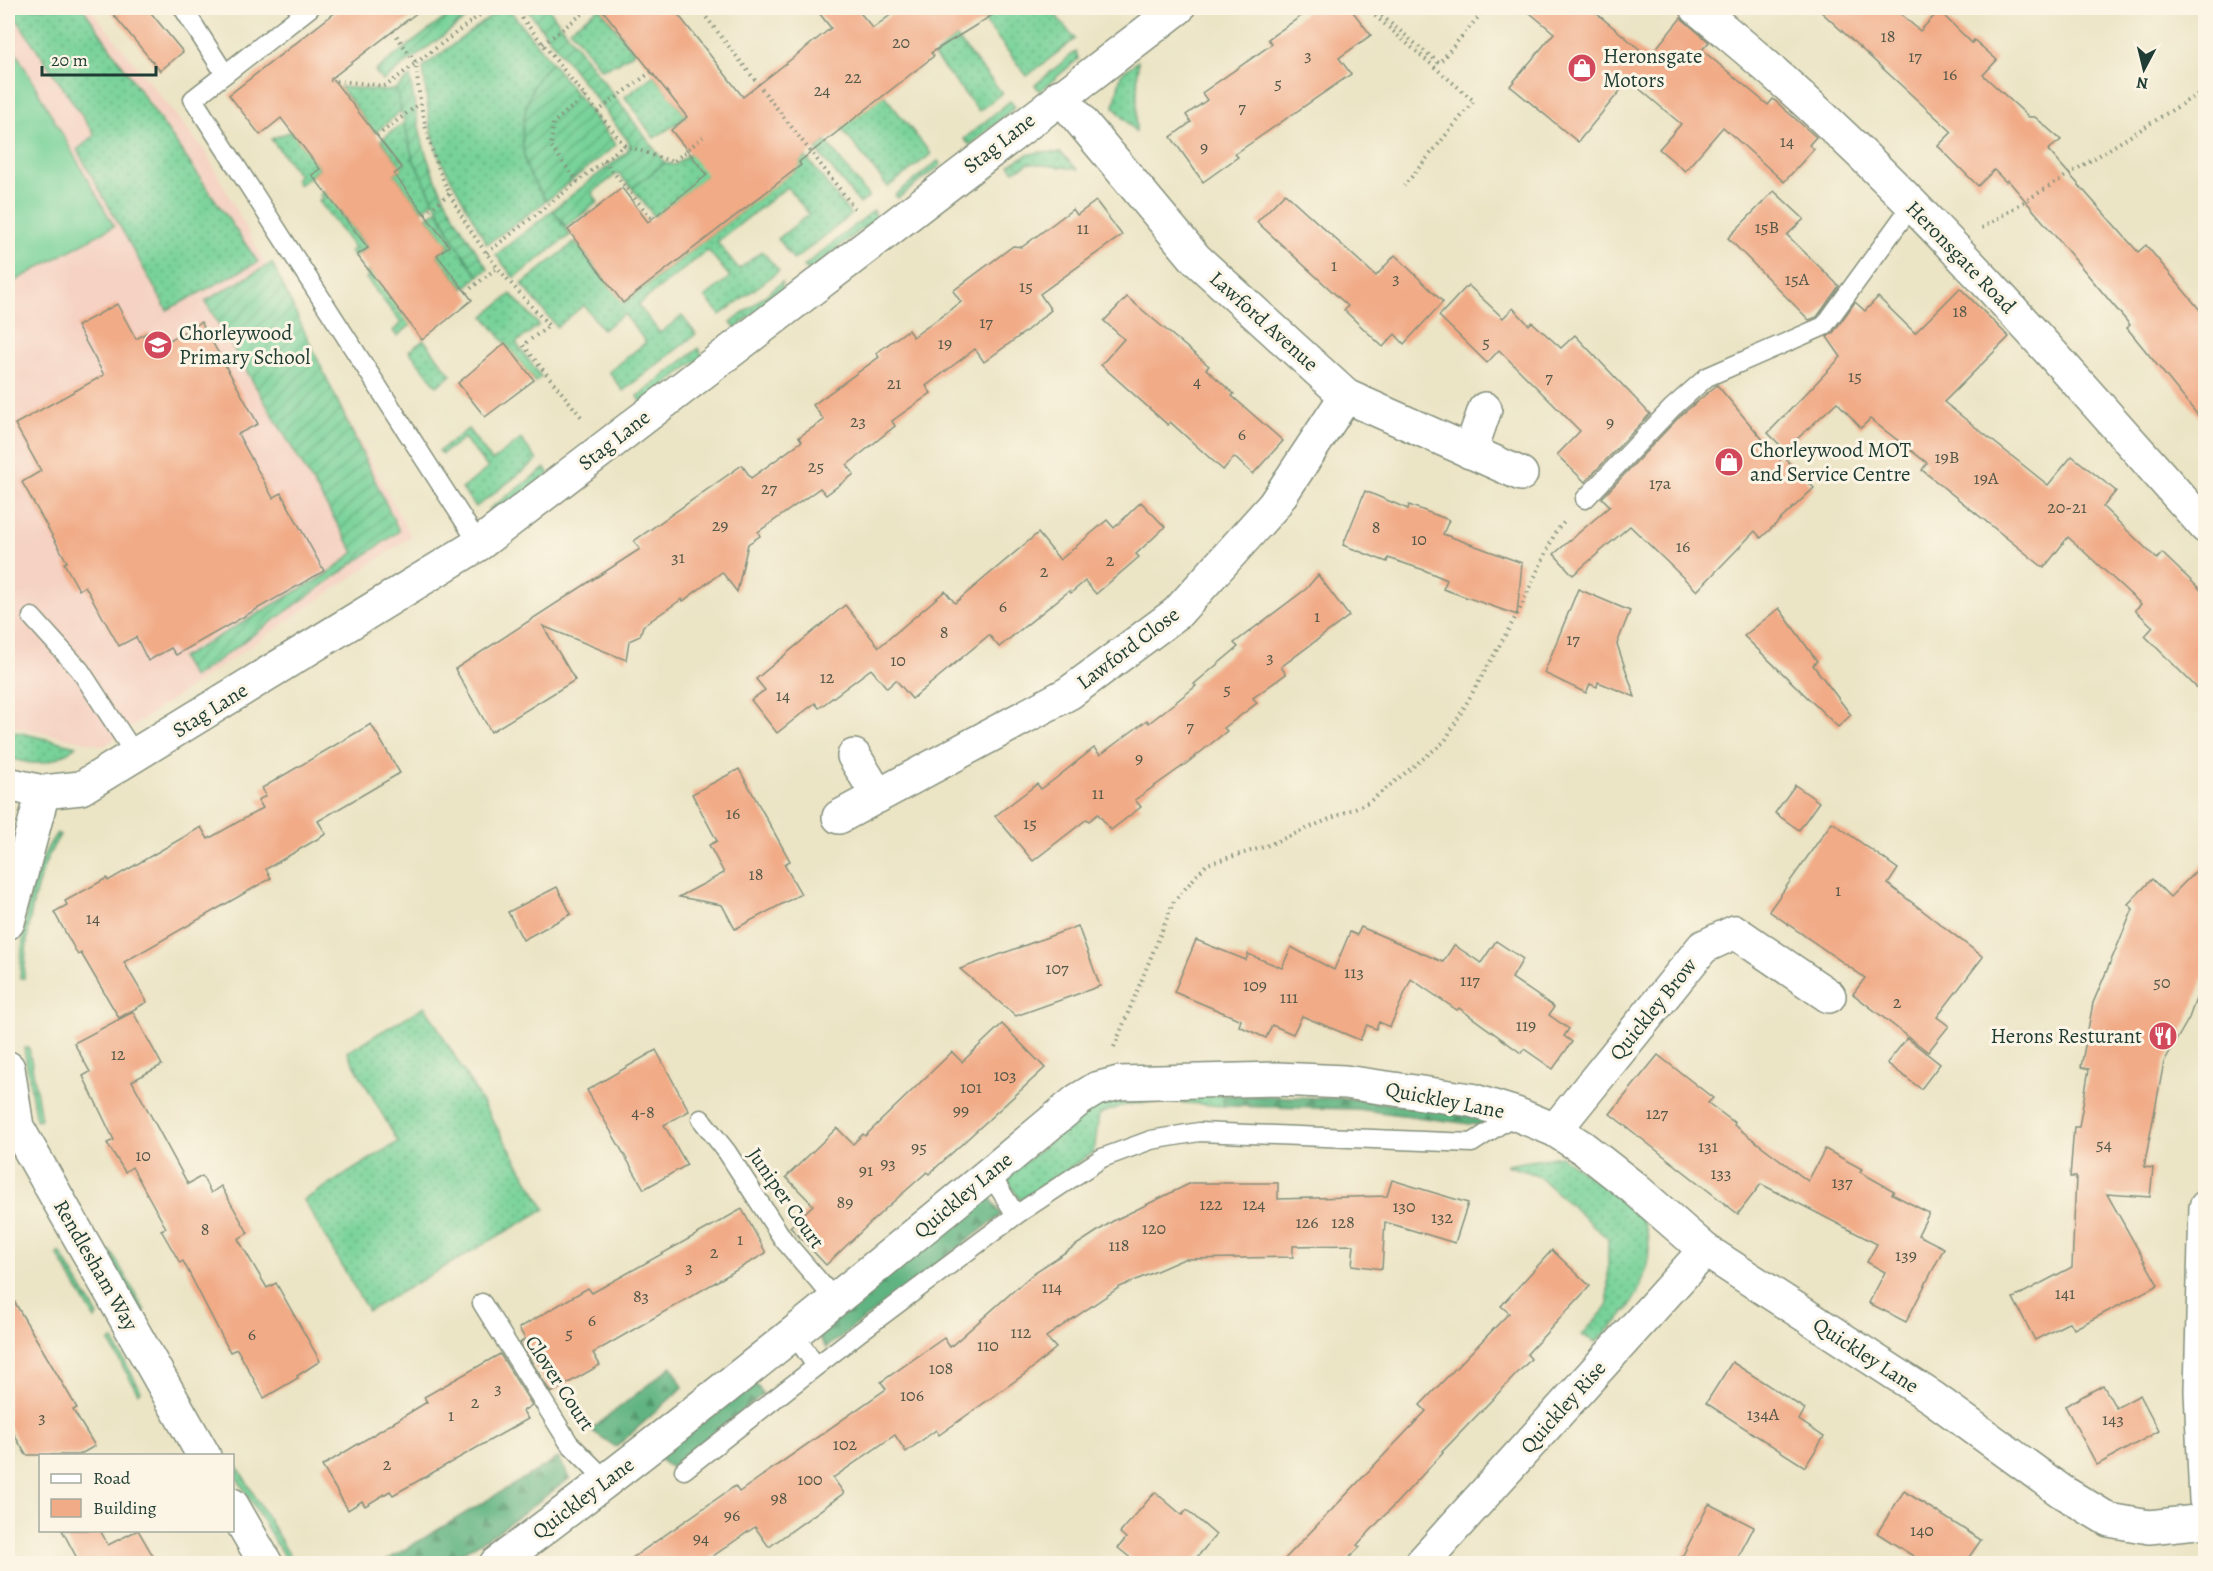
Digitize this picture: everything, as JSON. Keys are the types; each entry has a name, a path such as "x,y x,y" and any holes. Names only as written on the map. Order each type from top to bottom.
{"street":[{"name":"Stag Lane","path":"8,784 43,792 81,788 479,544 1060,96 1178,8"},
{"name":"Heronsgate Road","path":"1697,8 1821,116 1912,205 2064,366 2205,527"},
{"name":"Lawford Avenue","path":"1060,96 1196,259 1346,396 1521,474"},
{"name":"Lawford Close","path":"839,817 1069,693 1177,614 1274,505 1346,396"},
{"path":"1470,452 1485,409"},
{"path":"854,756 878,796"},
{"path":"8,922 43,792"},
{"name":"Quickley Brow","path":"1555,1130 1703,947 1735,932 1829,996"},
{"name":"Rendlesham Way","path":"8,1068 12,1129 203,1454"},
{"name":"Quickley Lane","path":"496,1563 607,1481 836,1301 1078,1100 1096,1089 1119,1083 1276,1078 1344,1082 1470,1100 1516,1114 1555,1130 1634,1188 1705,1250 1933,1398 2061,1491 2109,1520 2149,1527 2205,1521"},
{"path":"2205,1208 2201,1391 2205,1500"},
{"name":"Quickley Rise","path":"1421,1563 1705,1250"},
{"path":"234,1508 266,1563"}],"lane":[{"path":"183,8 225,74"},
{"path":"310,8 193,99 479,544"},
{"path":"1585,499 1672,408 1707,377 1824,326 1912,205"},
{"path":"32,617 80,669 136,756"},
{"name":"Quickley Lane","path":"684,1470 816,1366 1016,1215 1102,1158 1151,1140 1199,1132 1472,1143 1516,1114"},
{"name":"Juniper Court","path":"701,1119 727,1152 783,1239 836,1301"},
{"path":"990,1174 1016,1215"},
{"name":"Clover Court","path":"482,1303 569,1443 607,1481"},
{"path":"794,1334 816,1366"}],"path":[{"path":"330,80 386,86 489,8"},
{"path":"514,8 624,145 673,162 703,137"},
{"path":"543,44 591,8"},
{"path":"699,8 877,237"},
{"path":"1366,8 1474,101 1404,186"},
{"path":"1377,12 1439,63 1486,8"},
{"path":"393,31 416,63 420,103 433,158 450,193 472,234 549,326 523,345 606,447"},
{"path":"597,112 651,72"},
{"path":"1952,246 2205,89"},
{"path":"578,182 551,147 553,123 585,96"},
{"path":"377,136 420,103"},
{"path":"487,253 624,145"},
{"path":"604,161 652,219"},
{"path":"424,214 450,193"},
{"path":"466,292 498,267"},
{"path":"1096,1089 1174,901 1207,864 1264,847 1369,802 1445,741 1519,611 1556,531 1585,499"}],"shaded area":[{"name":"Chorleywood Primary School","path":"8,8 90,8 206,153 411,537 104,746 8,725"}],"green space":[{"path":"9,8 83,8 258,262 167,310 77,150 95,135"},
{"path":"458,8 480,8 383,81 375,71"},
{"path":"502,8 508,8 552,63 532,90 529,172 546,201 487,244 439,157 430,125 423,67"},
{"path":"526,8 548,8 665,163 632,188 618,173 592,193 598,202 566,227 553,210 628,151 629,142"},
{"path":"600,8 634,52 618,63 601,69 570,29"},
{"path":"997,8 1050,8 1075,39 1027,76 983,19"},
{"path":"956,37 1002,93 979,111 934,56"},
{"path":"8,38 114,226 8,285"},
{"path":"1076,51 1078,59 1040,91 1035,85"},
{"path":"1138,61 1136,132 1114,107 1121,74"},
{"path":"552,63 616,145 546,201 529,173 525,160 523,130 529,99 535,85 542,72"},
{"path":"654,75 687,117 654,138 625,97"},
{"path":"410,77 421,135 431,169 453,214 488,269 478,276 454,241 413,159 396,89"},
{"path":"340,87 387,91 396,89 402,110 375,133"},
{"path":"883,94 931,154 888,187 841,128"},
{"path":"1010,101 1015,107 970,145 964,139"},
{"path":"405,122 413,159 434,201 422,211 394,174 402,168 381,140"},
{"path":"292,131 320,169 299,185 295,179 299,175 271,139"},
{"path":"826,141 869,197 860,204 816,149"},
{"path":"701,145 719,166 655,217 632,188 665,163 675,165"},
{"path":"1041,152 1061,153 1077,169 1029,163 1014,171 1009,165 1027,155"},
{"path":"806,157 851,215 794,260 778,239 809,214 787,187 717,242 739,269 762,251 779,271 720,315 705,297 730,277 708,250 638,305 660,333 682,316 696,334 623,391 609,372 646,342 624,314 603,330 584,305 557,327 522,284 575,242 624,303 800,165 799,162"},
{"path":"938,161 941,165 898,198 895,195"},
{"path":"335,183 349,203 339,211 367,247 354,257 350,252 354,248 319,201 323,199 320,195"},
{"path":"438,210 454,241 478,276 464,289 437,255 449,246 427,217"},
{"path":"553,210 570,235 514,278 496,255"},
{"path":"874,210 876,218 808,271 804,266"},
{"path":"382,261 411,325 397,336 393,331 401,323 366,278 369,276 366,273"},
{"path":"272,263 399,531 193,678 181,658 332,571 354,552 205,301"},
{"path":"782,282 782,290 736,328 731,323"},
{"path":"511,294 539,325 516,343 541,377 535,382 484,316"},
{"path":"424,340 451,375 437,386 409,351"},
{"path":"699,348 702,356 642,403 638,396"},
{"path":"468,429 492,461 521,439 537,460 476,507 462,489 488,468 464,438 442,454 439,451"},
{"path":"545,468 549,474 502,508 488,510"},
{"path":"8,730 76,746 60,757 44,762 18,760 8,757"},
{"path":"57,833 60,835 43,868 33,904 24,978 20,978 28,903 39,866"},
{"path":"425,1006 545,1209 368,1311 304,1200 398,1142 347,1052"},
{"path":"24,1048 29,1048 41,1119 36,1120"},
{"path":"1224,1095 1224,1106 1144,1102 1114,1108 1099,1115 1094,1152 1020,1200 1006,1178 1090,1109 1115,1097"},
{"path":"1224,1095 1358,1099 1489,1119 1485,1126 1356,1109 1224,1106"},
{"path":"1561,1156 1636,1213 1646,1230 1649,1243 1646,1269 1636,1295 1619,1320 1596,1342 1582,1335 1608,1306 1608,1239 1537,1175 1506,1165"},
{"path":"990,1197 1001,1215 826,1348 816,1332"},
{"path":"111,1251 145,1311 142,1313 108,1254"},
{"path":"60,1252 98,1316 95,1319 57,1254"},
{"path":"113,1340 141,1391 138,1393 109,1342"},
{"path":"672,1366 683,1387 616,1447 591,1430"},
{"path":"752,1379 763,1394 670,1467 653,1454"},
{"path":"558,1458 570,1478 497,1532 445,1563 382,1563"},
{"path":"234,1461 294,1563 288,1563 234,1473"}],"building":[{"path":"108,8 147,8 183,52 160,71"},
{"path":"341,8 423,8 332,78 402,168 394,174 449,246 437,255 472,300 422,340 357,255 368,248 312,175 320,169 281,118 260,135 229,95"},
{"path":"601,8 673,8 743,97 831,28 815,8 856,8 873,28 900,8 1004,8 931,53 934,56 799,162 801,165 623,303 568,230 622,188 648,222 707,175 671,130 687,117"},
{"path":"1313,8 1350,8 1371,35 1339,58 1351,74 1235,154 1238,157 1203,182 1171,137 1191,122 1186,115 1207,100 1202,93 1272,44 1268,39"},
{"path":"1524,8 1590,8 1649,57 1681,18 1709,42 1702,50 1768,105 1773,99 1816,137 1809,145 1814,149 1784,182 1723,127 1685,171 1659,149 1681,124 1629,80 1578,142 1510,86 1554,33"},
{"path":"1817,8 1894,8 1920,31 1939,11 1972,43 1974,40 1997,60 1983,75 2029,117 2035,117 2061,140 2048,150 2138,252 2146,245 2205,316 2205,424 2127,328 2130,325 2008,180 2006,182 1994,170 1978,186 1938,146 1952,132"},
{"path":"1774,191 1804,219 1787,235 1839,286 1817,317 1809,320 1728,238"},
{"path":"1285,193 1376,276 1395,255 1443,302 1404,344 1395,334 1383,347 1344,310 1348,306 1257,222"},
{"path":"1096,201 1122,235 1040,294 1051,310 1025,332 984,362 975,349 926,386 931,393 892,421 895,426 847,465 854,474 826,495 820,488 758,532 760,536 748,544 737,592 722,572 683,601 682,599 643,626 640,636 629,641 626,660 543,626 575,680 491,732 455,669 640,549 634,541 742,465 751,478 802,441 799,437 824,420 813,405 879,357 876,353 908,330 913,337 961,302 953,291 1013,246 1022,247 1073,209 1077,215"},
{"path":"1468,285 1503,318 1513,308 1529,325 1532,322 1561,348 1575,335 1650,414 1585,482 1557,455 1580,431 1499,350 1487,363 1439,316"},
{"path":"1960,288 2009,337 1944,402 2048,485 2072,456 2116,491 2103,507 2157,559 2162,553 2205,594 2205,696 2145,636 2153,627 2135,610 2141,604 2068,537 2044,568 1922,470 1927,463 1870,419 1861,428 1837,402 1785,450 1768,433 1841,357 1827,337 1833,333 1855,302 1865,311 1878,297 1915,333"},
{"path":"1127,297 1209,366 1206,369 1234,394 1232,396 1283,441 1253,474 1234,457 1223,470 1170,422 1168,425 1101,365 1124,339 1104,321"},
{"path":"117,304 136,339 148,332 156,348 201,322 258,424 238,434 273,498 281,493 324,571 176,655 171,648 148,661 136,637 119,646 85,586 79,590 64,563 67,562 22,482 41,471 15,424 104,375 77,326"},
{"path":"505,343 534,380 485,417 458,383"},
{"path":"1717,385 1780,460 1781,454 1814,488 1761,538 1755,531 1697,591 1630,526 1573,575 1554,554 1610,506 1602,498 1680,416"},
{"path":"1365,491 1408,509 1409,505 1449,520 1443,534 1522,563 1517,615 1443,589 1447,580 1424,570 1388,558 1387,562 1343,545"},
{"path":"1141,502 1165,527 1136,554 1139,557 1096,594 1085,581 1071,593 1069,591 999,647 989,635 912,699 896,680 887,688 871,669 819,708 815,703 777,733 751,700 765,690 756,679 845,605 879,647 945,591 955,603 1038,533 1060,560 1107,520 1114,528"},
{"path":"1318,575 1349,616 1281,667 1286,674 1253,698 1257,703 1224,728 1227,731 1135,800 1141,807 1111,830 1098,814 1089,821 1087,819 1033,861 995,816 1037,784 1041,789 1094,748 1100,755 1147,720 1149,723 1196,686 1194,684 1238,647 1234,643 1306,589"},
{"path":"1578,589 1630,611 1617,644 1635,697 1598,682 1597,687 1590,684 1586,693 1544,673"},
{"path":"1779,608 1817,661 1813,665 1851,715 1838,727 1744,636"},
{"path":"371,724 400,773 318,821 326,834 266,869 271,878 124,962 147,1002 119,1018 81,953 78,955 54,912 67,905 65,901 107,878 108,881 201,827 208,839 263,808 258,800 266,796 262,788"},
{"path":"739,769 790,861 784,864 801,894 735,929 722,905 679,897 724,873 709,845 717,841 692,794"},
{"path":"1795,785 1819,802 1799,830 1775,813"},
{"path":"1832,822 1898,869 1888,884 1983,957 1937,1017 1949,1026 1928,1052 1853,994 1865,978 1769,911"},
{"path":"2205,862 2205,974 2189,1018 2164,1062 2144,1167 2153,1168 2150,1197 2107,1194 2158,1285 2074,1329 2070,1322 2035,1340 2013,1298 2072,1267 2076,1177 2070,1177 2074,1127 2079,1127 2089,1069 2081,1067 2093,1003 2133,909 2128,904 2152,879 2170,897"},
{"path":"557,887 571,914 523,940 508,912"},
{"path":"1078,926 1100,986 1016,1016 960,969"},
{"path":"1361,927 1443,962 1454,945 1481,963 1496,941 1523,959 1512,978 1554,1007 1549,1015 1569,1029 1564,1036 1572,1042 1553,1069 1524,1049 1521,1053 1459,1008 1457,1010 1411,979 1390,1027 1379,1022 1376,1029 1367,1025 1360,1040 1302,1016 1293,1034 1272,1025 1266,1038 1239,1026 1241,1020 1174,992 1196,940 1246,960 1248,954 1282,968 1291,947 1334,970 1350,932 1357,935"},
{"path":"133,1012 162,1065 132,1081 188,1184 202,1176 211,1193 221,1186 248,1233 238,1239 267,1288 276,1283 320,1361 297,1376 298,1378 264,1398 237,1349 230,1352 183,1261 180,1263 161,1230 166,1228 132,1167 125,1172 107,1143 114,1140 83,1076 90,1072 74,1043"},
{"path":"1002,1024 1045,1068 929,1174 927,1172 885,1209 826,1265 790,1227 813,1205 786,1177 837,1128 853,1144 863,1134 865,1136 952,1052 962,1062"},
{"path":"1907,1038 1940,1064 1921,1089 1887,1063"},
{"path":"656,1050 689,1111 664,1125 687,1165 644,1189 587,1090"},
{"path":"1658,1055 1713,1098 1708,1103 1735,1123 1734,1125 1808,1181 1825,1149 1862,1169 1860,1172 1894,1191 1892,1194 1929,1213 1918,1235 1944,1248 1906,1322 1869,1303 1885,1272 1867,1262 1877,1244 1761,1184 1738,1214 1610,1114"},
{"path":"1392,1180 1468,1203 1455,1243 1385,1222 1382,1269 1352,1265 1354,1245 1293,1246 1293,1257 1184,1259 1120,1287 1046,1337 1056,1348 1029,1371 939,1435 936,1430 906,1452 895,1435 833,1478 844,1493 769,1547 755,1527 703,1563 625,1563 735,1486 739,1492 886,1389 881,1382 944,1338 950,1347 1035,1272 1113,1221 1191,1183 1278,1183 1278,1199 1387,1196"},
{"path":"742,1209 766,1253 593,1353 600,1365 551,1393 520,1343 525,1339 519,1328 588,1288 592,1293"},
{"path":"1552,1250 1590,1286 1527,1354 1531,1359 1442,1452 1357,1545 1360,1547 1344,1563 1281,1563 1426,1411 1420,1405 1509,1313 1501,1306"},
{"path":"8,1291 77,1408 73,1410 95,1446 81,1454 26,1455 8,1424"},
{"path":"500,1354 532,1405 523,1411 528,1419 393,1495 390,1491 365,1506 362,1501 348,1510 322,1466 427,1402 424,1397"},
{"path":"1732,1362 1805,1409 1799,1420 1824,1437 1805,1467 1706,1403"},
{"path":"2103,1385 2116,1408 2140,1395 2159,1431 2097,1465 2065,1406"},
{"path":"1904,1491 1981,1540 1965,1563 1924,1563 1877,1533"},
{"path":"1155,1492 1182,1515 1187,1510 1216,1535 1192,1563 1137,1563 1118,1548 1126,1538 1120,1533"},
{"path":"1709,1504 1754,1527 1735,1563 1679,1563"},
{"path":"63,1532 101,1532 108,1545 134,1532 139,1532 157,1563 76,1563 79,1562"}],"place":[{"name":"Heronsgate Motors","path":"1582,68"},
{"name":"Chorleywood Primary School","path":"158,345"},
{"name":"Chorleywood MOT and Service Centre","path":"1729,462"},
{"name":"Herons Resturant","path":"2163,1036"}]}
